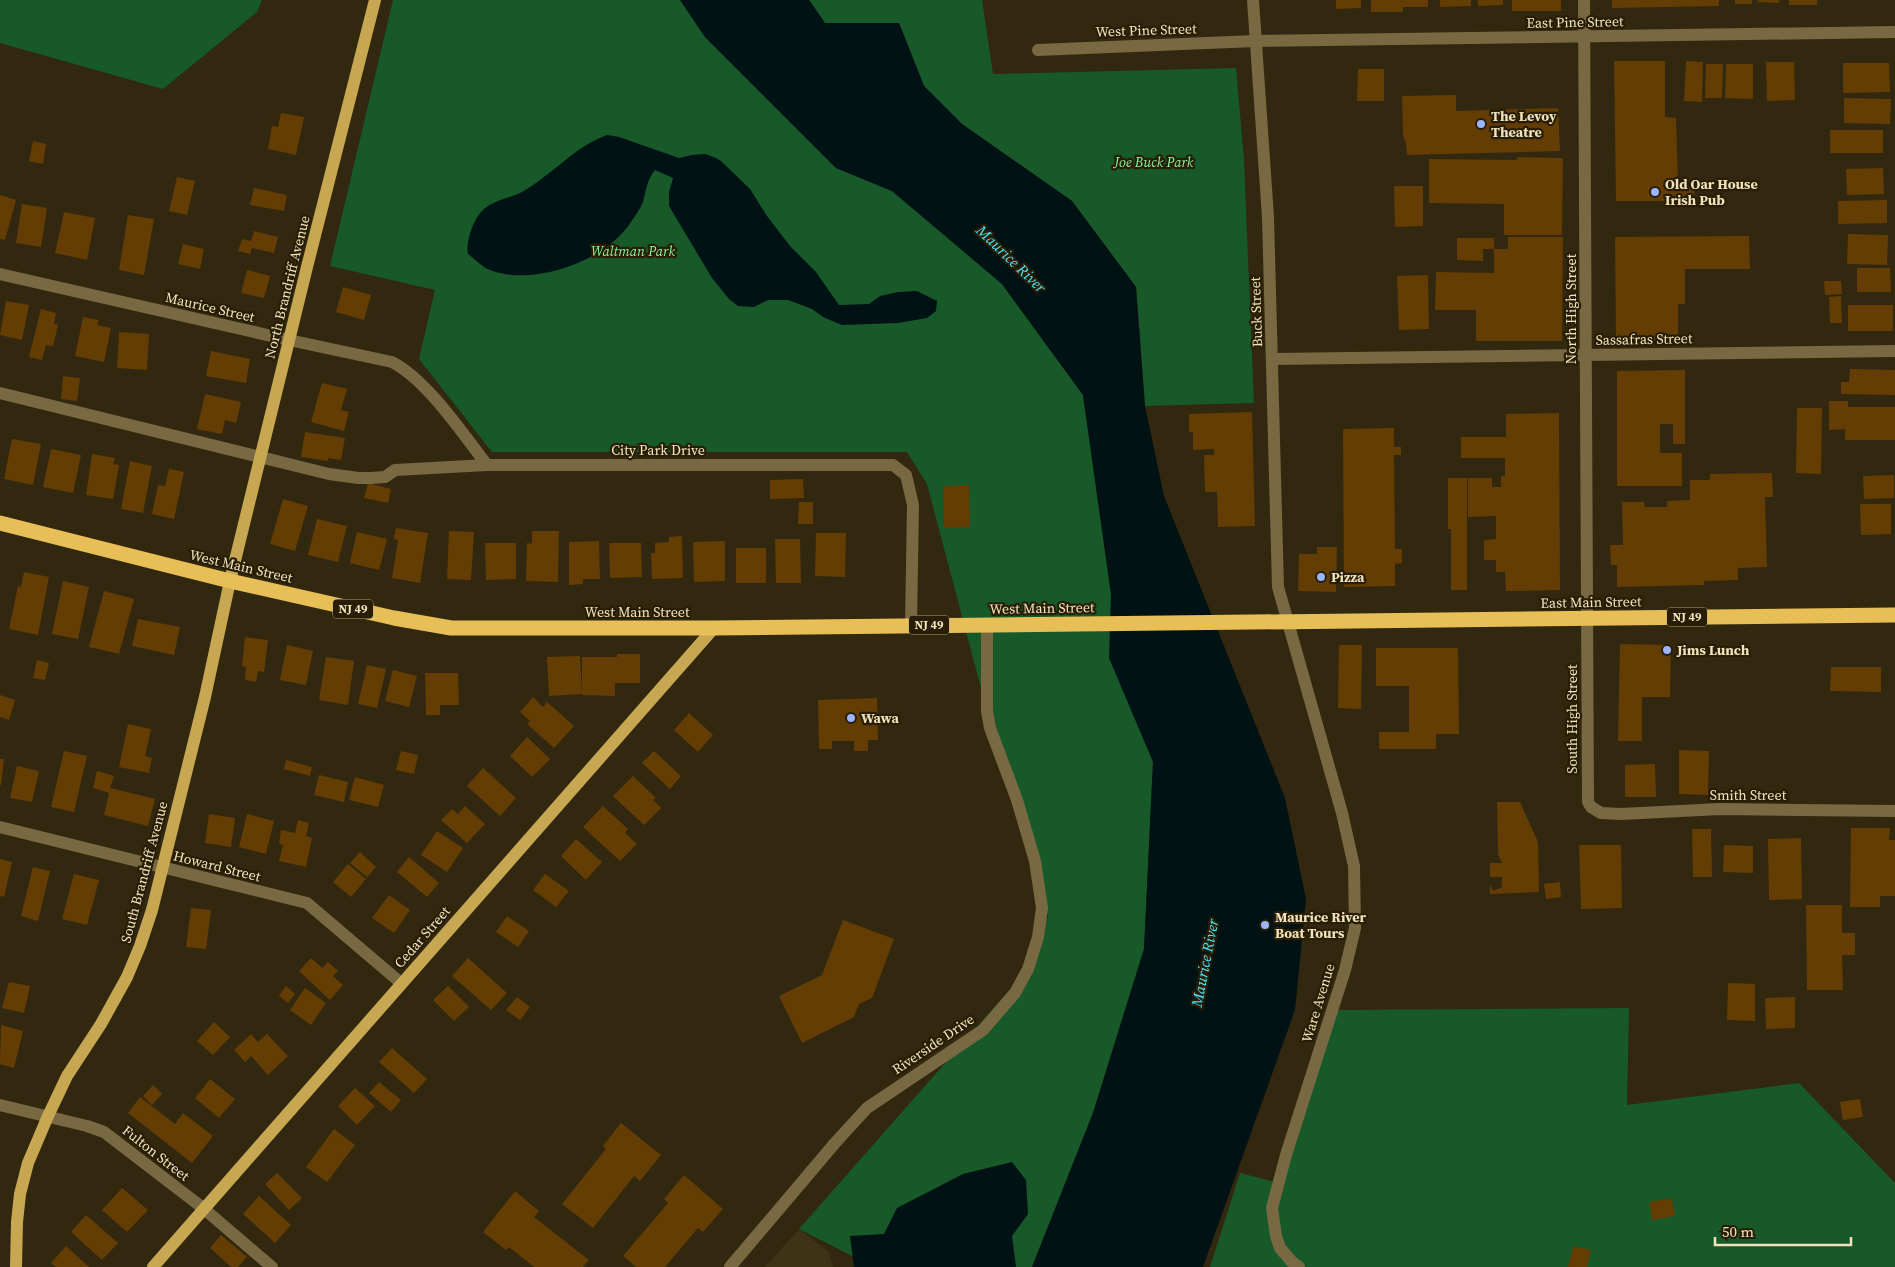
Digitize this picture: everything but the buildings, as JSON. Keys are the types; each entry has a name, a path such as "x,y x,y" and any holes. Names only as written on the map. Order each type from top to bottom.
{"highway":[{"name":"West Main Street","path":"0,523 230,581 394,618 450,628 714,628 1287,621"},
{"name":"East Main Street","path":"1287,621 1895,615"}],"main road":[{"name":"North Brandriff Avenue","path":"230,581 375,0"},
{"name":"South Brandriff Avenue","path":"16,1267 16,1222 20,1194 28,1163 67,1076 101,1024 127,977 140,946 162,868 205,697 230,581"},
{"name":"Cedar Street","path":"152,1267 714,628"}],"street":[{"name":"Buck Street","path":"1253,0 1268,217 1277,570 1278,587 1287,621"},
{"name":"North High Street","path":"1584,0 1587,618"},
{"name":"East Pine Street","path":"1255,41 1895,32"},
{"name":"West Pine Street","path":"1038,50 1255,41"},
{"name":"Maurice Street","path":"0,274 392,362 405,369 447,414 488,465"},
{"name":"Sassafras Street","path":"1273,360 1895,351"},
{"path":"0,393 261,456"},
{"name":"City Park Drive","path":"261,456 329,474 358,478 386,477 395,470 488,465 893,465 906,476 913,505 911,626"},
{"name":"South High Street","path":"1587,618 1587,794 1591,807 1602,813"},
{"name":"Ware Avenue","path":"1287,621 1342,816 1354,866 1356,907 1354,928 1345,970 1286,1155 1272,1208 1276,1236 1280,1248 1299,1267"},
{"name":"Riverside Drive","path":"730,1267 834,1143 867,1108 983,1030 1016,993 1028,969 1038,937 1042,908 1035,861 1017,800 990,728 986,711 987,624"},
{"name":"Smith Street","path":"1602,813 1620,814 1720,809 1895,811"},
{"name":"Howard Street","path":"0,827 307,903 402,983"},
{"name":"Fulton Street","path":"0,1104 104,1132 203,1208 272,1267"}],"shaded area":[{"path":"799,1229 829,1252 833,1267 765,1267"}],"green space":[{"path":"0,0 262,0 257,12 163,89 0,43"},
{"name":"Waltman Park","path":"393,0 680,0 705,37 836,168 892,191 1002,284 1083,395 1111,594 1153,761 1144,949 1093,1113 1032,1267 874,1267 799,1229 1028,969 1048,916 1035,861 987,711 927,484 907,452 492,452 419,359 435,290 330,266"},
{"name":"Joe Buck Park","path":"809,0 982,0 993,74 1236,68 1244,160 1254,403 1145,406 1136,287 1072,201 962,124 924,86 899,23 825,23"},
{"path":"1629,1008 1627,1105 1799,1083 1895,1183 1895,1267 1210,1267 1240,1173 1279,1183 1334,1010"}],"water":[{"name":"Maurice River","path":"680,0 809,0 825,23 899,23 924,86 962,124 1072,201 1136,287 1145,406 1164,496 1285,798 1306,899 1295,1010 1203,1267 1032,1267 1093,1113 1144,949 1153,762 1109,658 1111,594 1083,395 1002,284 892,191 836,168 705,37"},
{"path":"607,135 619,137 679,158 705,154 721,161 750,189 767,216 790,246 816,272 839,305 869,304 880,296 898,292 917,291 937,301 936,311 927,318 898,323 842,325 823,317 812,309 788,300 768,300 754,307 738,306 729,299 712,278 669,206 669,192 673,178 655,170 648,181 643,202 631,222 620,236 587,259 547,273 527,275 508,274 487,269 468,254 467,249 471,230 484,209 493,203 522,192 584,147"},
{"path":"1012,1162 1026,1180 1028,1214 1012,1236 1016,1267 854,1267 850,1236 884,1234 897,1208 963,1174"}],"place":[{"name":"The Levoy Theatre","path":"1481,124"},
{"name":"Old Oar House Irish Pub","path":"1655,192"},
{"name":"Pizza","path":"1321,577"},
{"name":"Jims Lunch","path":"1667,650"},
{"name":"Wawa","path":"851,718"},
{"name":"Maurice River Boat Tours","path":"1265,925"}]}
